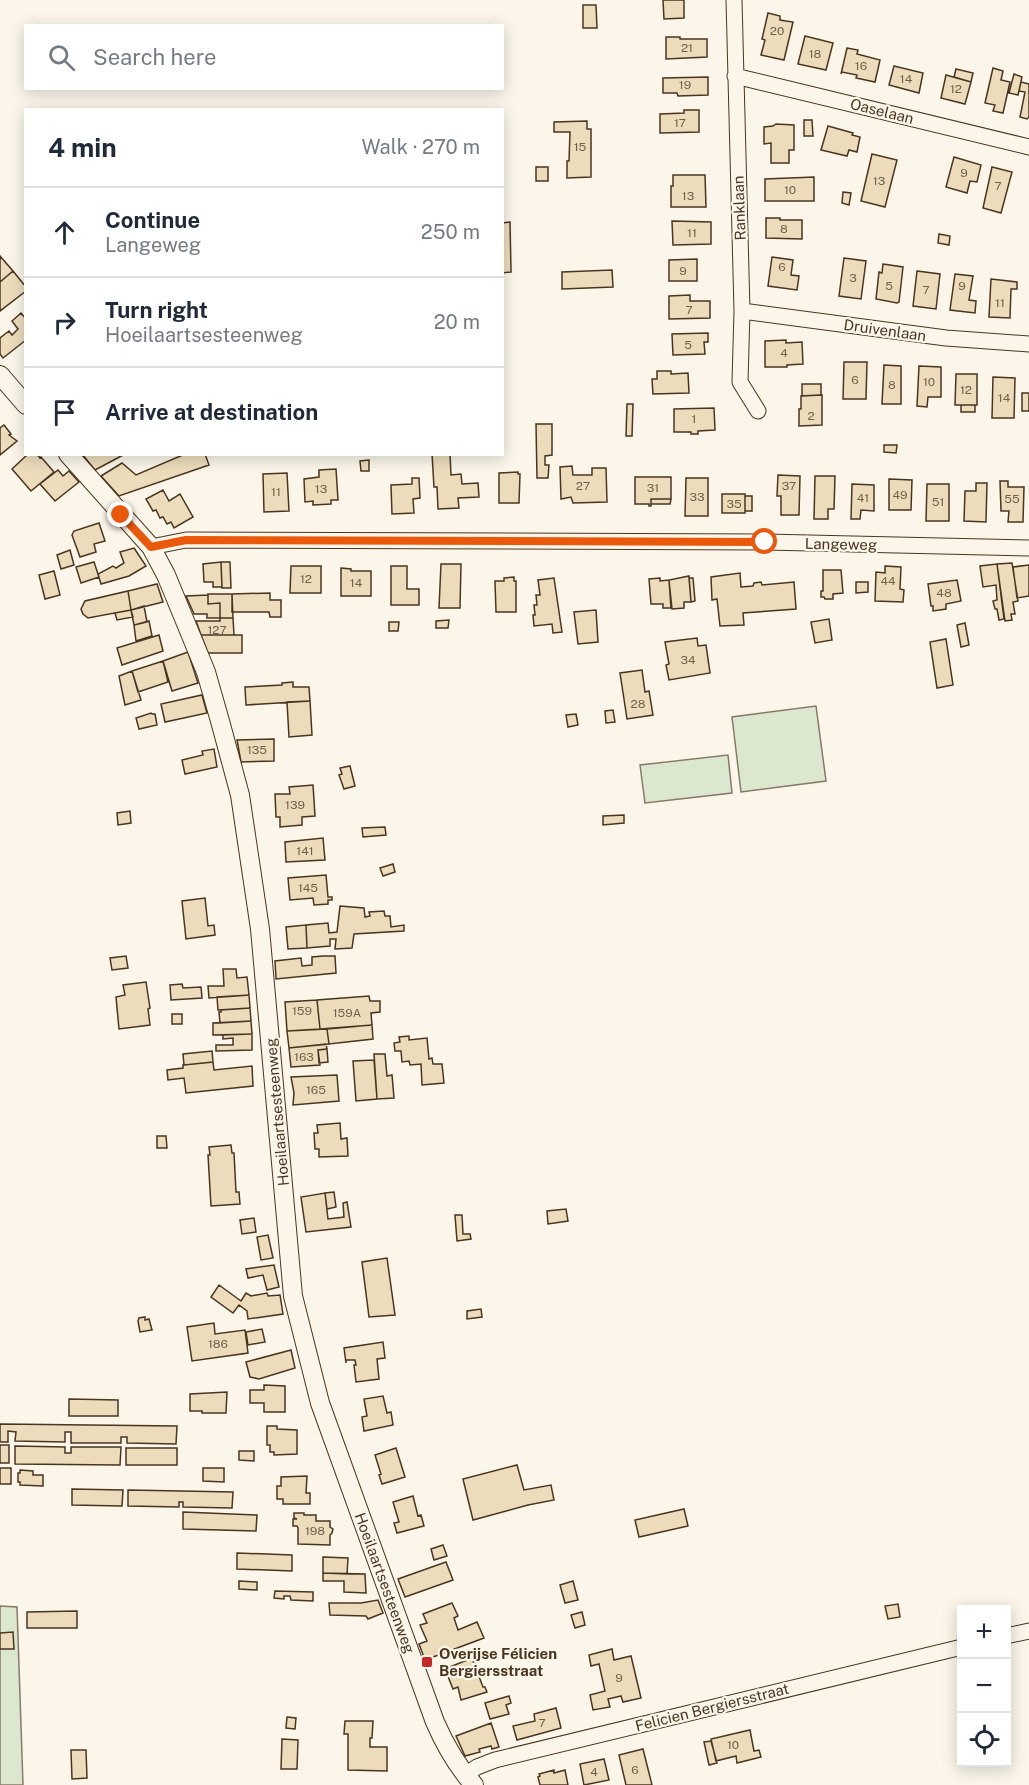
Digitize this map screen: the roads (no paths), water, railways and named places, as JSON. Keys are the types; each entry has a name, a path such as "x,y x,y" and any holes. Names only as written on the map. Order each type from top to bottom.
{"street":[{"name":"Ranklaan","path":"734,0 742,311 740,382 758,411"},
{"name":"Oaselaan","path":"735,76 1029,147"},
{"name":"Druivenlaan","path":"742,311 946,338 1029,344"},
{"path":"0,375 24,403"},
{"name":"Hoeilaartsesteenweg","path":"70,456 151,547 166,575 206,672 240,795 260,929 293,1296 320,1403 435,1722 447,1747 470,1780"},
{"name":"Langeweg","path":"151,547 197,540 765,542 1029,549"},
{"path":"1011,1635 1029,1631"},
{"name":"Felicien Bergiersstraat","path":"470,1780 477,1767 495,1760 957,1648"}],"place":[{"name":"Overijse Félicien Bergiersstraat","path":"427,1662"}]}
